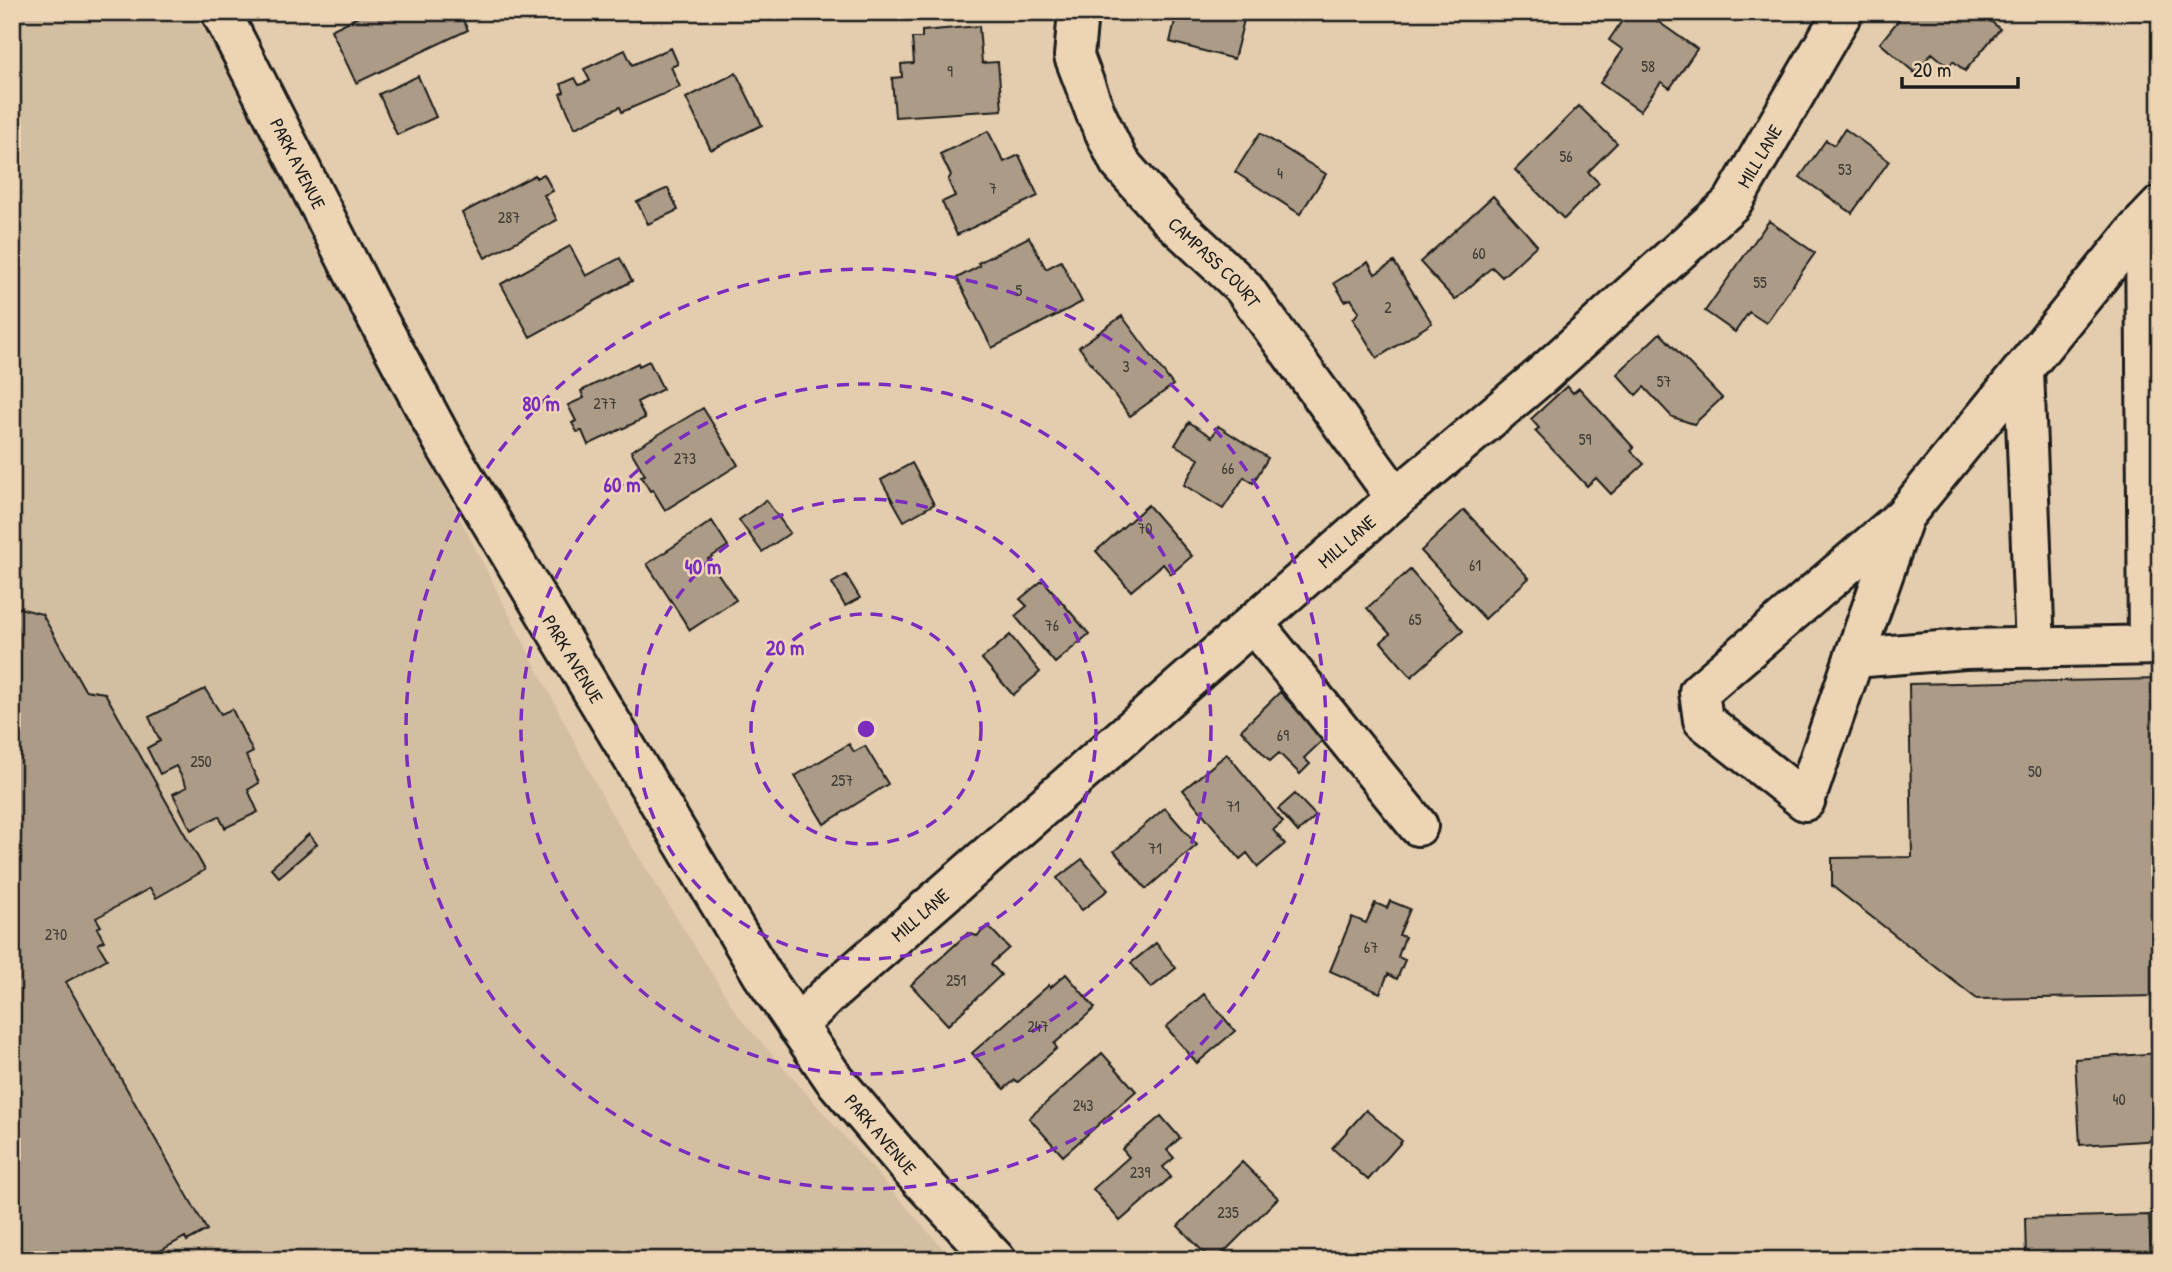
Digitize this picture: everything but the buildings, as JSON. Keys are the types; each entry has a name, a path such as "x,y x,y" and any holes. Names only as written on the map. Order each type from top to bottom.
{"street":[{"name":"PARK AVENUE","path":"221,12 369,303 445,445 727,918 834,1079 905,1162 996,1260"},
{"name":"CAMPASS COURT","path":"1078,12 1074,56 1096,114 1119,162 1169,218 1244,287 1396,498"},
{"name":"MILL LANE","path":"797,1026 826,997 1396,498 1541,376 1732,203 1843,12"},
{"path":"1905,516 1805,801 1703,720 1699,692 1905,516 2152,214"},
{"path":"1854,658 1965,649 2154,645 2152,214"},
{"path":"2024,370 2035,648"},
{"path":"1253,623 1418,826"}],"shaded area":[{"path":"12,12 200,12 610,811 739,1017 953,1260 12,1260"}]}
